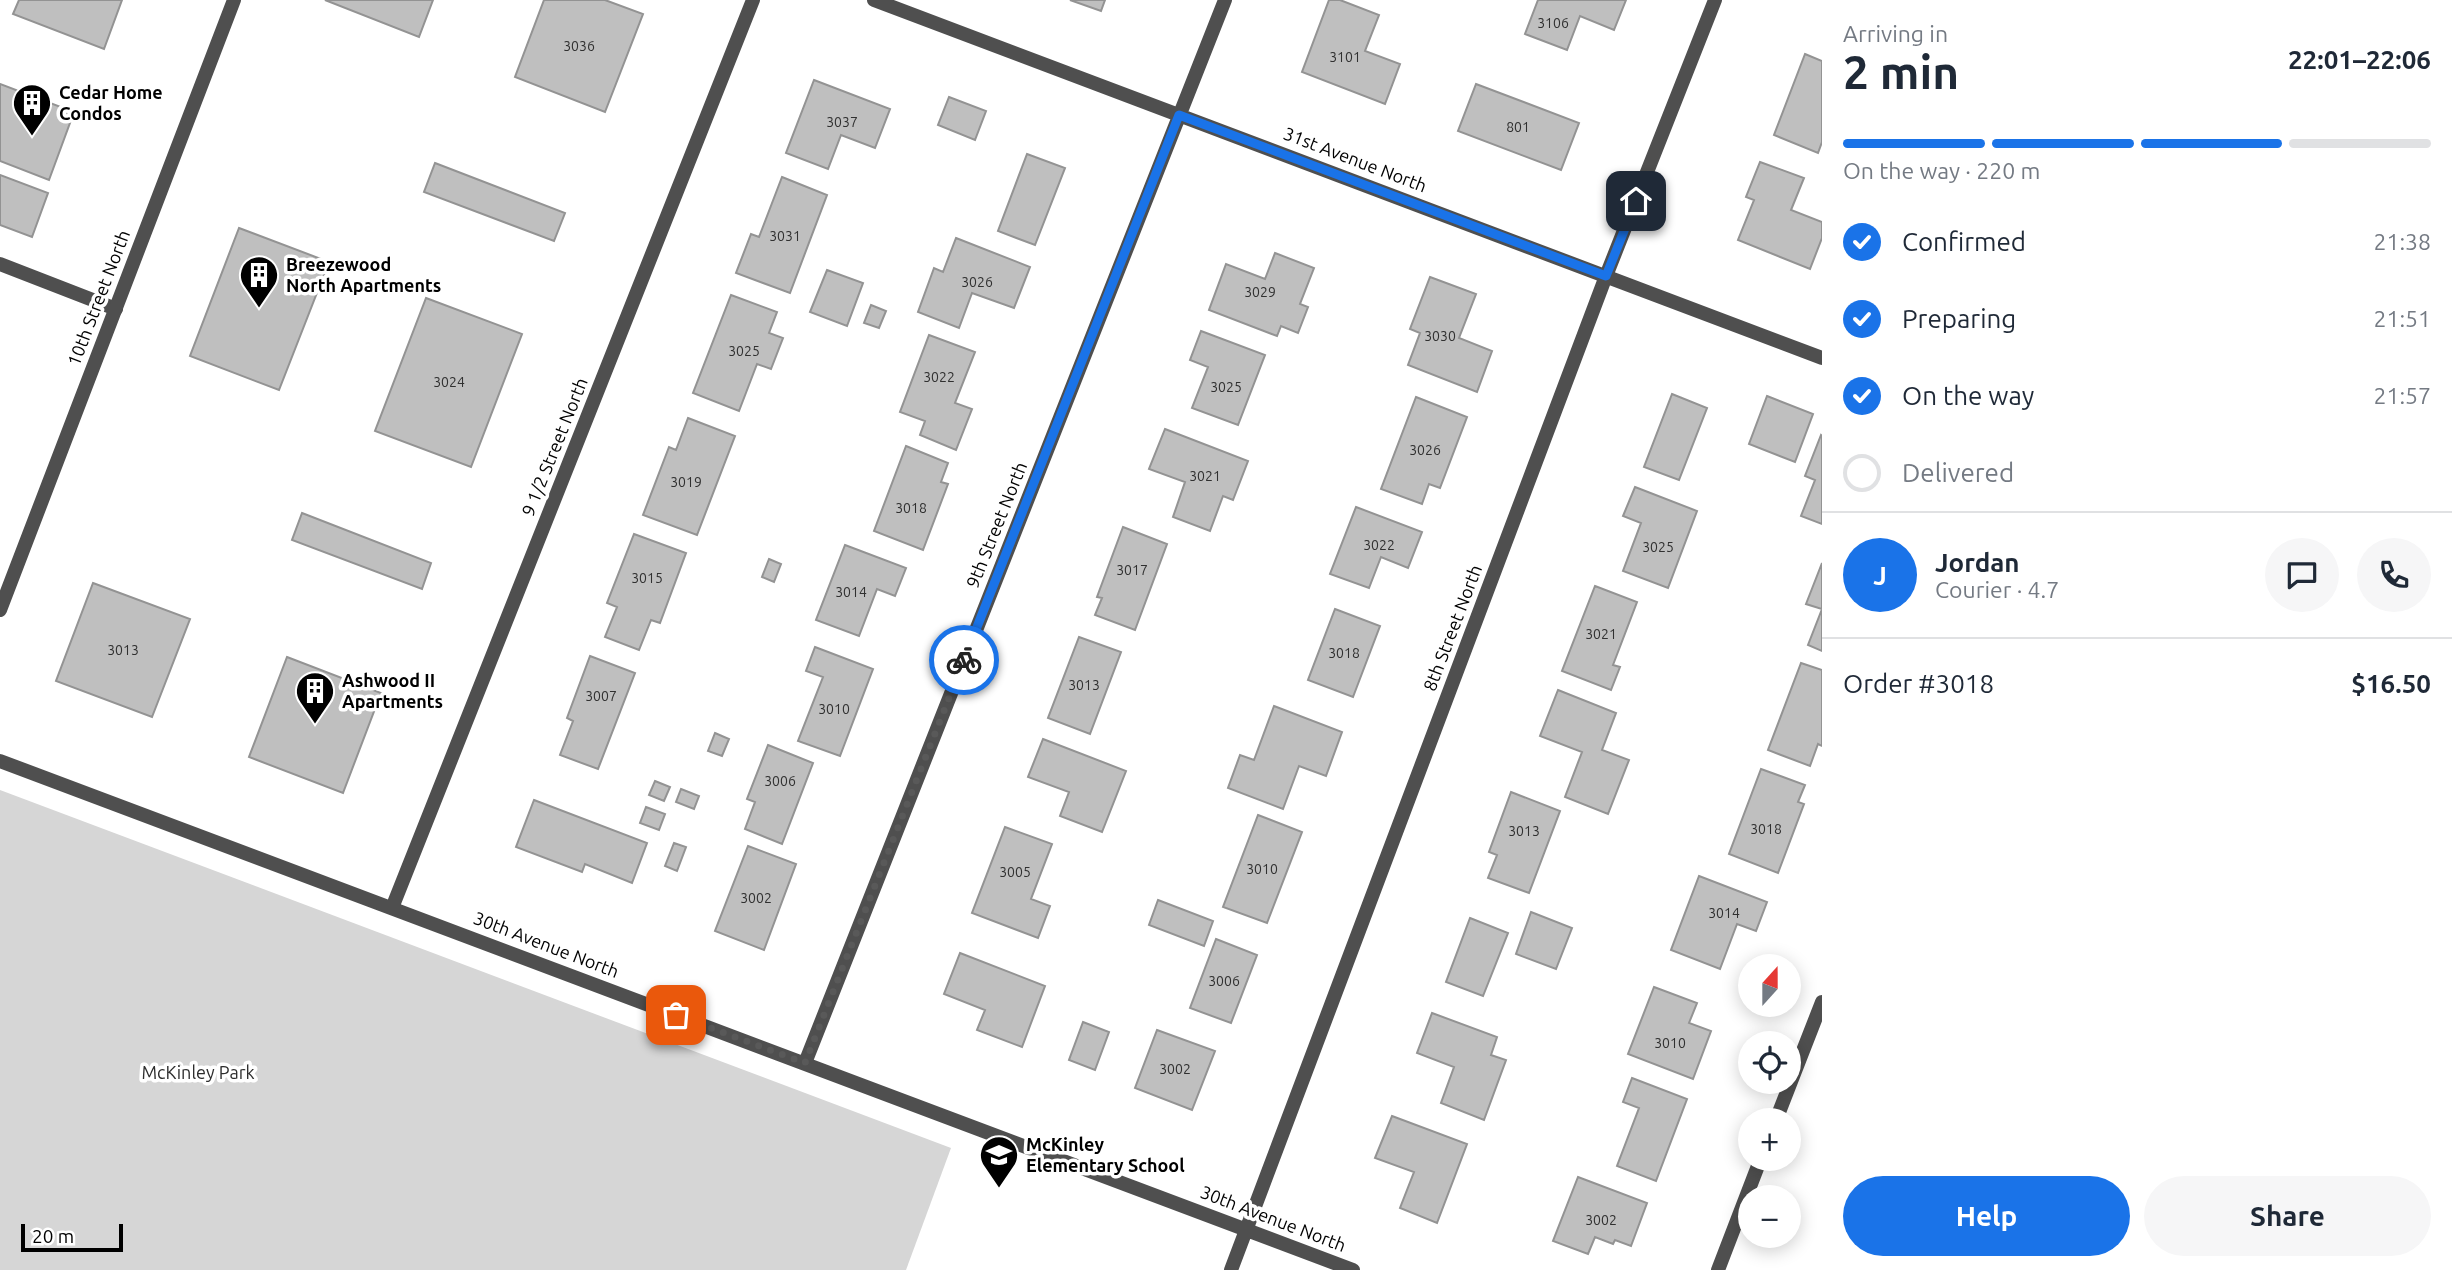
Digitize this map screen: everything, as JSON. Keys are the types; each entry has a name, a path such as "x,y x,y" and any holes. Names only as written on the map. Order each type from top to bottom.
{"street":[{"name":"10th Street North","path":"0,610 234,0"},
{"name":"9 1/2 Street North","path":"392,908 753,0"},
{"name":"31st Avenue North","path":"874,0 1822,358"},
{"name":"9th Street North","path":"805,1063 1225,0"},
{"name":"8th Street North","path":"1231,1270 1606,276 1714,0"},
{"path":"0,264 116,309"},
{"name":"30th Avenue North","path":"0,761 1353,1270"},
{"path":"1781,1108 1822,1002"},
{"path":"1718,1270 1756,1171"}],"green space":[{"name":"McKinley Park","path":"0,790 951,1148 906,1270 0,1270"}],"building":[{"path":"19,0 122,0 104,49 13,14"},
{"path":"325,0 433,0 419,37"},
{"path":"544,0 605,0 643,14 605,112 515,77"},
{"path":"1070,0 1105,0 1101,11"},
{"path":"1329,0 1340,0 1379,15 1365,51 1400,64 1385,104 1302,72"},
{"path":"1538,0 1626,0 1614,30 1580,16 1567,50 1525,34"},
{"path":"1805,54 1822,61 1822,142 1818,153 1774,135"},
{"path":"814,80 890,109 875,148 841,135 828,169 786,153"},
{"name":"Cedar Home Condos","path":"0,84 74,112 49,180 0,161"},
{"path":"1476,84 1579,123 1561,170 1458,131"},
{"path":"949,97 986,111 975,140 938,125"},
{"path":"1027,154 1065,168 1035,245 998,231"},
{"path":"1760,162 1804,178 1791,210 1822,222 1822,238 1810,269 1738,240 1754,200 1746,197"},
{"path":"435,163 565,213 554,241 424,192"},
{"path":"0,175 48,193 32,237 0,225"},
{"path":"782,177 827,195 790,293 736,273 751,234 759,237"},
{"name":"Breezewood North Apartments","path":"239,228 329,262 279,390 190,356"},
{"path":"956,238 1030,267 1014,308 972,293 959,328 918,312 934,268 943,272"},
{"path":"1275,253 1314,268 1300,304 1308,307 1298,333 1281,326 1277,336 1209,310 1226,264 1265,279"},
{"path":"827,270 863,283 847,326 810,312"},
{"path":"1430,277 1476,294 1459,338 1492,351 1477,392 1408,365 1420,333 1410,329"},
{"path":"731,295 777,312 769,333 783,338 771,369 757,364 739,411 693,393"},
{"path":"426,298 522,334 471,467 375,431"},
{"path":"871,305 886,311 879,328 864,323"},
{"path":"1201,331 1265,355 1238,425 1192,408 1208,367 1190,360"},
{"path":"929,335 975,352 955,403 972,409 956,450 920,435 925,421 900,412"},
{"path":"1672,394 1707,408 1679,480 1644,467"},
{"path":"1767,396 1813,414 1795,462 1749,444"},
{"path":"1416,397 1467,417 1440,488 1429,484 1422,504 1381,489"},
{"path":"688,418 735,436 697,535 643,515 669,447 676,450"},
{"path":"1165,429 1248,461 1233,500 1223,496 1210,531 1173,517 1185,482 1149,469"},
{"path":"1821,435 1822,524 1801,516 1815,480 1805,476"},
{"path":"906,446 948,463 941,482 948,484 923,550 874,531"},
{"path":"1635,487 1697,511 1668,588 1623,571 1641,523 1623,516"},
{"path":"1356,507 1422,532 1408,568 1381,557 1369,588 1330,574"},
{"path":"302,513 431,563 422,589 292,540"},
{"path":"1123,527 1167,544 1135,630 1095,615 1102,598 1097,597"},
{"path":"634,534 686,553 660,623 651,620 639,650 605,637 617,607 607,603"},
{"path":"845,545 906,568 895,596 877,589 859,636 816,620"},
{"path":"769,559 781,564 774,582 762,577"},
{"path":"1822,563 1822,609 1806,604"},
{"path":"93,583 190,619 152,717 56,681"},
{"path":"1595,586 1637,602 1613,665 1620,667 1611,690 1562,671"},
{"path":"1335,609 1380,626 1353,697 1308,680"},
{"path":"1822,609 1822,651 1808,645"},
{"path":"1079,637 1121,652 1090,734 1048,718"},
{"path":"815,647 873,669 840,756 798,741 823,677 806,671"},
{"path":"590,656 635,673 598,769 560,755 573,721 567,718"},
{"name":"Ashwood II Apartments","path":"287,657 381,693 343,793 249,757"},
{"path":"1801,663 1822,670 1822,746 1818,744 1810,766 1768,750"},
{"path":"1558,690 1616,713 1602,750 1629,760 1608,814 1565,797 1582,752 1540,736"},
{"path":"1274,706 1342,732 1326,776 1299,766 1283,809 1228,788 1240,755 1254,760"},
{"path":"715,733 729,739 722,756 708,751"},
{"path":"1043,739 1126,771 1102,832 1060,816 1069,792 1028,777"},
{"path":"768,745 813,763 782,844 745,829 755,802 747,799"},
{"path":"1761,769 1805,785 1798,802 1804,804 1778,873 1729,854"},
{"path":"655,781 670,787 664,801 649,795"},
{"path":"681,789 699,796 694,809 676,802"},
{"path":"1511,792 1560,811 1529,893 1488,878 1497,855 1489,852"},
{"path":"534,800 647,843 632,883 585,864 582,872 516,847"},
{"path":"646,807 665,814 659,830 640,823"},
{"path":"1258,815 1302,832 1267,923 1223,907"},
{"path":"1005,827 1052,844 1031,899 1050,906 1038,938 972,913"},
{"path":"674,843 686,847 677,871 665,866"},
{"path":"748,846 796,864 764,950 715,931"},
{"path":"1699,876 1767,902 1756,931 1737,924 1720,969 1671,950"},
{"path":"1158,900 1213,921 1204,946 1149,925"},
{"path":"1531,912 1572,928 1556,969 1516,954"},
{"path":"1470,918 1508,933 1483,996 1446,982"},
{"path":"1216,939 1257,955 1231,1023 1190,1008"},
{"path":"960,953 1045,986 1022,1047 977,1030 985,1010 944,994"},
{"path":"1654,987 1697,1003 1689,1023 1711,1031 1693,1079 1628,1054"},
{"path":"1432,1013 1497,1037 1491,1055 1506,1060 1484,1120 1441,1103 1454,1067 1417,1053"},
{"path":"1083,1022 1109,1032 1095,1070 1069,1060"},
{"path":"1157,1030 1215,1051 1192,1110 1135,1088"},
{"path":"1632,1078 1687,1099 1656,1181 1617,1166 1639,1108 1623,1102"},
{"path":"1392,1116 1467,1144 1437,1223 1400,1208 1414,1172 1375,1158"},
{"path":"1578,1177 1647,1203 1631,1246 1615,1240 1613,1244 1595,1237 1588,1254 1553,1241"}],"way so far":[{"path":"676,1015 805,1063 964,660"}],"place":[{"name":"Cedar Home Condos","path":"32,137"},
{"name":"Breezewood North Apartments","path":"259,309"},
{"name":"Ashwood II Apartments","path":"315,725"},
{"name":"McKinley Elementary School","path":"999,1189"}],"route":[{"path":"964,660 1179,115 1606,276 1636,201"}]}
